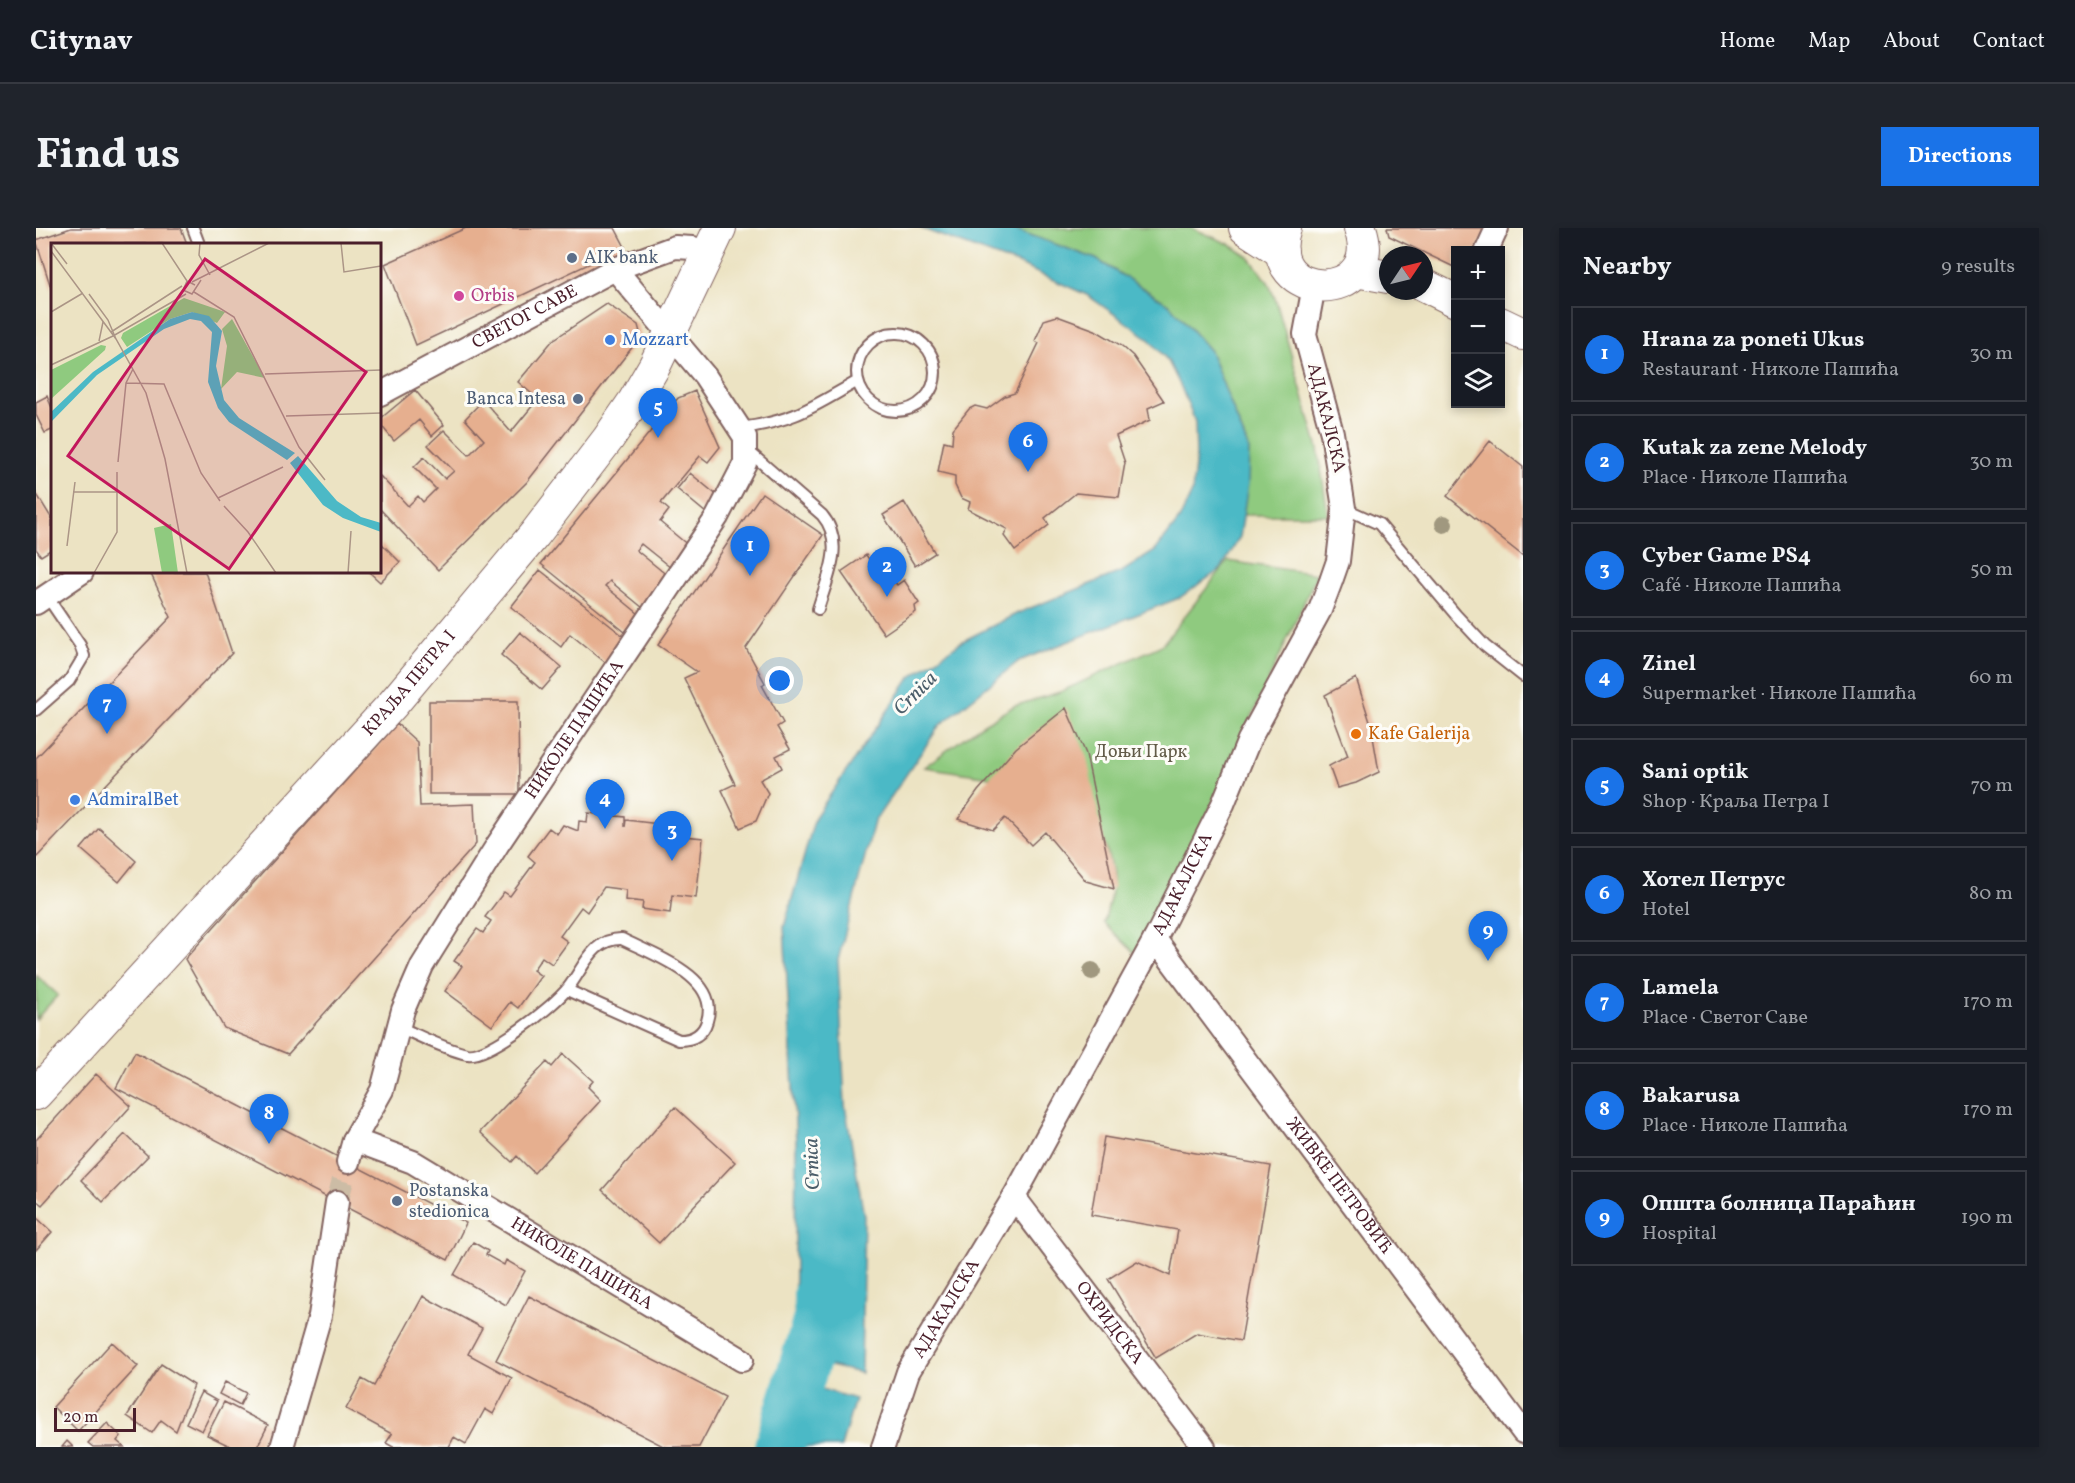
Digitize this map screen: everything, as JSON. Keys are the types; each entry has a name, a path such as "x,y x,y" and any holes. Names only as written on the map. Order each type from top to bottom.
{"main road":[{"path":"1245,228 1283,240 1293,274 1314,286 1337,285 1356,271 1371,243"},
{"name":"КРАЉА ПЕТРА I","path":"36,1094 369,731 480,601 608,439 655,365 714,241"},
{"path":"1356,271 1379,275"},
{"path":"1433,290 1453,300"},
{"path":"1505,325 1523,334"}],"street":[{"path":"1489,246 1497,228"},
{"name":"СВЕТОГ САВЕ","path":"381,393 615,268 675,247 693,248 714,241"},
{"path":"615,268 669,336 705,376 741,428 747,450"},
{"name":"АДАКАЛСКА","path":"883,1447 908,1372 1014,1197 1155,939 1223,804 1249,740 1320,610 1338,561 1344,508 1332,433 1305,334 1314,286"},
{"name":"НИКОЛЕ ПАШИЋА","path":"742,1360 413,1162 351,1151 382,1090 411,987 435,944 553,760 717,517 739,478 747,450"},
{"path":"41,599 80,573"},
{"name":"ЖИВКЕ ПЕТРОВИЋ","path":"1155,939 1523,1432"},
{"name":"ОХРИДСКА","path":"1014,1197 1204,1447"},
{"path":"282,1447 320,1317 337,1202"}],"lane":[{"path":"193,228 199,243"},
{"path":"893,332 906,333 923,344 934,362 935,375 931,389 923,400 899,411 873,404 863,394 858,381 856,368 860,355 868,343 879,336 893,332"},
{"path":"741,428 766,425 802,414 858,381"},
{"path":"747,450 822,515 832,527 834,555 818,609"},
{"path":"1344,508 1379,524 1485,646 1523,676"},
{"path":"36,710 69,681 84,656 80,645 41,599"},
{"path":"399,1027 468,1054 478,1054 496,1047 567,990 593,950 607,940 622,939 693,976 707,997 710,1014 700,1033 694,1038 679,1040 567,990"}],"green space":[{"path":"1011,228 1192,228 1229,244 1249,257 1268,282 1276,301 1318,449 1328,515 1243,515 1249,450 1210,351 1170,305 1096,259"},
{"name":"Доњи Парк","path":"1228,561 1317,574 1182,870 1136,954 1104,923 1112,882 1108,854 1104,841 1077,830 1063,788 924,767 979,727 1014,706 1060,692 1162,645"},
{"path":"36,975 58,995 36,1019"}],"water":[{"path":"920,228 1011,228 1096,259 1170,305 1210,351 1249,450 1248,484 1240,537 1221,569 1179,598 1019,661 940,725 874,822 838,960 845,1105 864,1216 861,1373 794,1358 796,1142 784,927 815,817 910,678 961,642 1018,613 1123,571 1155,551 1179,520 1192,492 1196,456 1195,422 1181,387 1168,361 1148,338 1087,295 1020,265"},
{"path":"791,1380 855,1399 841,1447 768,1447"}],"building":[{"path":"71,228 181,228 187,243 51,243 51,288 36,240"},
{"name":"Orbis","path":"466,228 615,228 625,247 416,345 385,264"},
{"path":"1387,228 1487,228 1479,246 1451,246 1451,266 1433,257 1433,246 1410,246 1389,236"},
{"path":"607,304 638,325 641,336 527,482 438,570 381,510 381,477 408,506 418,496 423,502 436,489 414,467 424,457 445,479 454,471 428,445 444,430 469,455 484,440 465,419 483,400 511,432 538,399 518,382 553,340"},
{"path":"1057,316 1095,330 1122,346 1133,356 1164,401 1148,408 1150,420 1116,436 1125,463 1119,497 1076,493 1045,518 1049,525 1015,551 1004,536 1007,529 968,509 970,502 961,498 955,485 955,476 938,472 944,441 952,443 953,429 969,409 975,406 987,409 1005,396 1015,393 1039,343 1035,341 1044,320"},
{"path":"415,390 444,425 432,436 419,420 394,441 381,425 381,418"},
{"path":"695,391 720,447 708,462 700,456 661,503 669,510 660,522 689,546 671,568 641,544 636,550 668,576 643,608 610,581 605,586 639,614 625,632 541,564 678,398"},
{"path":"47,396 51,406 51,430 45,433 36,415 36,402"},
{"path":"1490,441 1523,467 1523,556 1447,496"},
{"path":"690,473 719,497 715,506 706,513 677,489"},
{"path":"36,493 51,517 51,550 41,556 36,549"},
{"path":"762,493 823,535 746,648 765,683 762,685 783,723 777,727 790,749 776,756 782,768 760,780 768,793 756,821 740,828 722,790 735,784 684,678 697,672 658,645"},
{"path":"904,502 935,553 915,566 883,515"},
{"path":"382,544 400,562 380,582 370,573 381,573"},
{"path":"866,555 879,574 885,569 897,585 904,580 919,603 915,606 916,612 884,634 841,572"},
{"path":"540,570 626,638 606,663 570,634 561,647 511,607"},
{"path":"150,573 205,573 232,653 36,858 36,758 171,617"},
{"path":"520,632 562,667 542,690 501,655"},
{"name":"Kafe Galerija","path":"1356,678 1371,725 1379,772 1356,783 1337,788 1329,766 1348,756 1325,695"},
{"path":"429,701 518,701 519,794 429,794"},
{"path":"1066,708 1086,754 1114,889 1086,881 1045,832 1031,845 1005,818 993,830 958,819 978,791 1016,748"},
{"path":"397,724 417,742 420,806 474,804 476,844 288,1054 224,1028 185,959"},
{"path":"588,813 625,817 625,827 626,820 676,826 675,835 703,838 696,898 672,895 670,913 642,909 643,902 625,900 626,890 604,887 587,912 581,907 560,936 568,942 552,964 542,957 533,970 541,976 518,1008 510,1002 492,1026 445,991 462,966 454,961 477,929 483,933 491,921 485,917 504,892 510,896 535,862 528,856 549,828 557,834 563,825 578,831 579,821 587,822"},
{"path":"99,828 136,861 119,882 81,849"},
{"path":"135,1052 466,1223 448,1260 116,1088"},
{"path":"563,1054 593,1081 588,1087 601,1100 534,1173 517,1156 512,1162 480,1132 547,1062 552,1067"},
{"path":"96,1074 131,1106 42,1205 36,1200 36,1140"},
{"path":"675,1107 735,1162 659,1243 602,1190"},
{"path":"125,1134 148,1156 103,1202 81,1180"},
{"path":"1104,1137 1271,1166 1241,1341 1197,1333 1156,1358 1108,1279 1137,1261 1170,1276 1178,1230 1091,1215"},
{"path":"36,1217 52,1232 36,1250"},
{"path":"473,1242 488,1251 486,1255 504,1265 506,1260 525,1271 506,1305 454,1275"},
{"path":"423,1296 482,1328 468,1354 512,1378 493,1414 485,1409 466,1444 454,1437 449,1447 393,1447 386,1443 392,1434 346,1409 362,1379 374,1386"},
{"path":"529,1296 725,1397 699,1447 665,1447 496,1360"},
{"path":"112,1342 138,1366 78,1431 53,1407"},
{"path":"161,1364 194,1385 176,1431 161,1420 152,1433 127,1416"},
{"path":"225,1382 246,1393 240,1405 219,1394"},
{"path":"201,1392 217,1401 202,1431 186,1423"},
{"path":"224,1402 268,1425 257,1447 232,1447 207,1435"},
{"path":"107,1423 121,1436 117,1441 124,1447 93,1447 88,1443"},
{"path":"67,1441 73,1447 62,1447"}],"waterway":[{"name":"Crnica","path":"779,1447 819,1316 818,1294"}],"tunnel":[{"path":"337,1202 348,1162"}],"place":[{"name":"AIK bank","path":"572,258"},
{"name":"Orbis","path":"459,296"},
{"name":"Mozzart","path":"610,340"},
{"name":"Banca Intesa","path":"578,399"},
{"name":"Sani optik","path":"658,438"},
{"name":"Хотел Петрус","path":"1028,472"},
{"name":"Hrana za poneti Ukus","path":"750,576"},
{"name":"Kutak za zene Melody","path":"887,597"},
{"name":"Lamela","path":"107,734"},
{"name":"Kafe Galerija","path":"1356,734"},
{"name":"AdmiralBet","path":"75,800"},
{"name":"Zinel","path":"605,829"},
{"name":"Cyber Game PS4","path":"672,861"},
{"name":"Општа болница Параћин","path":"1488,961"},
{"name":"Bakarusa","path":"269,1144"},
{"name":"Postanska stedionica","path":"397,1201"}]}
